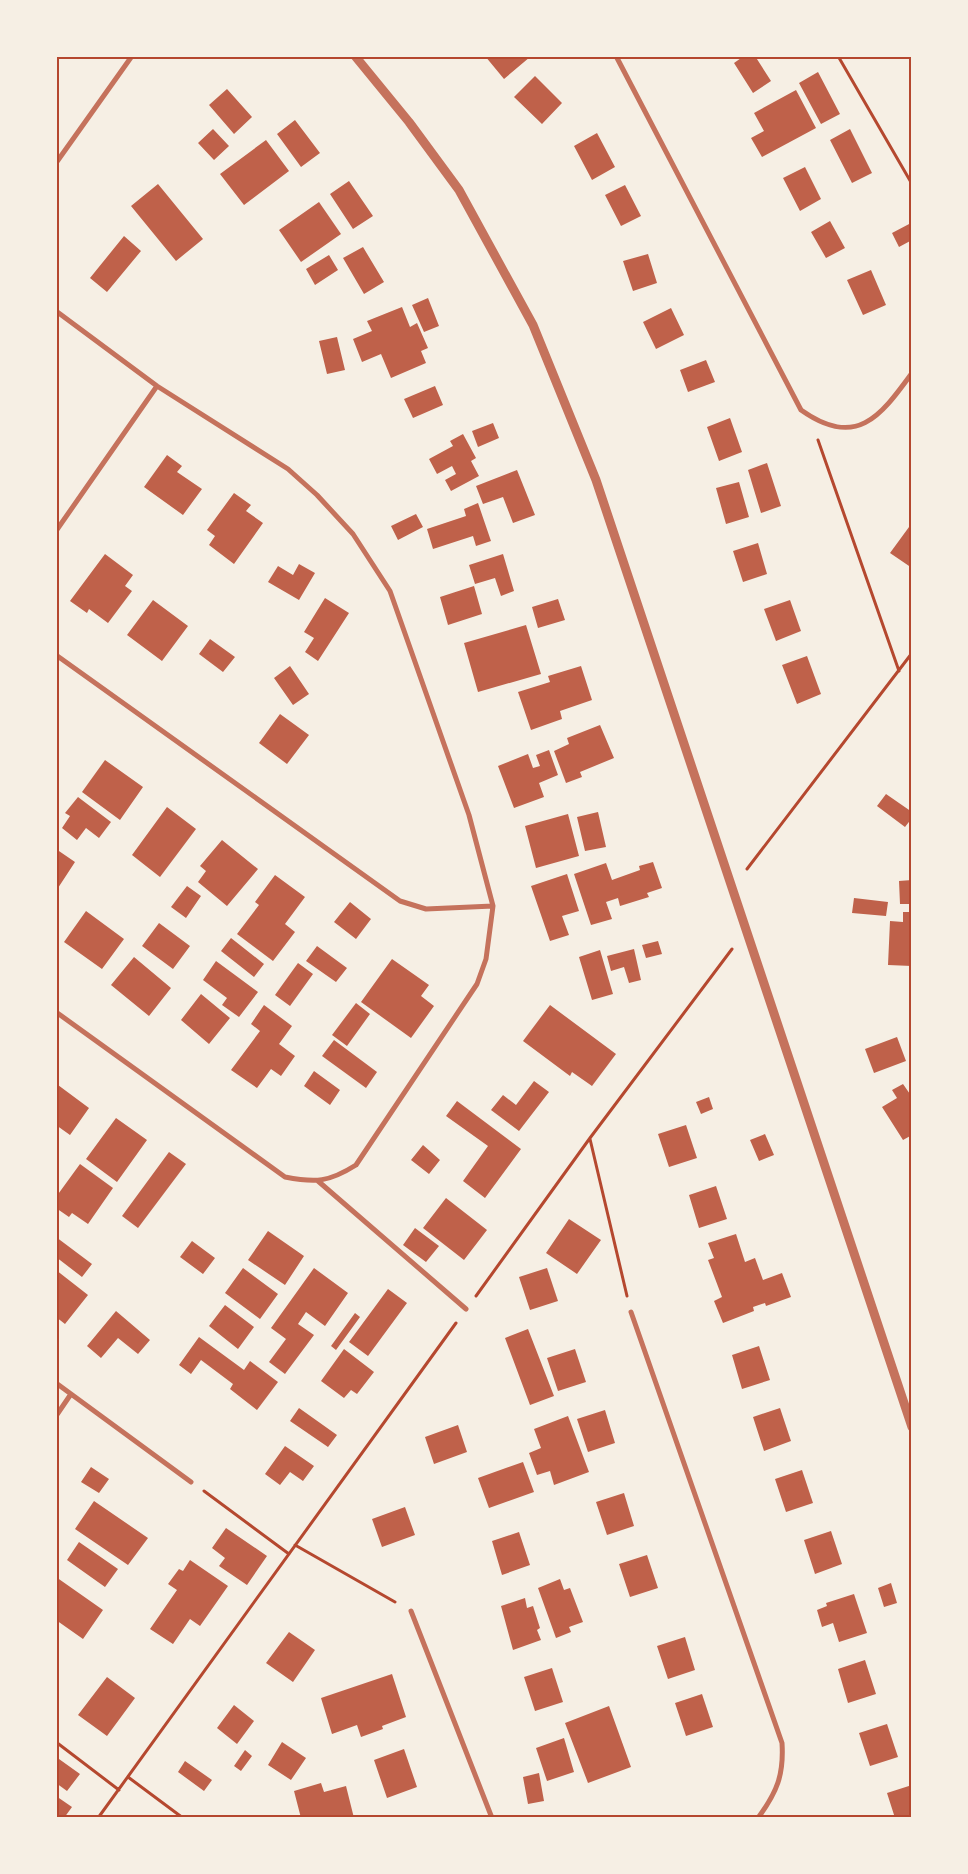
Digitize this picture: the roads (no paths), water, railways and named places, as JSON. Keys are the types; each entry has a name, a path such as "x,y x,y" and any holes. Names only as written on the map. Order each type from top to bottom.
{"street":[{"path":"56,163 132,56"},
{"path":"354,56 409,122 459,190 533,325 596,480 912,1427"},
{"path":"616,56 802,410 809,416 834,426 858,426 869,421 888,406 912,373"},
{"path":"56,311 157,386 288,469 318,495 353,534 390,591 469,815 493,906 486,959 477,984 356,1165 336,1177 318,1181 285,1177 56,1012"},
{"path":"56,531 157,386"},
{"path":"56,656 400,901 426,908 493,906"},
{"path":"318,1181 466,1309"},
{"path":"631,1312 782,1743 783,1762 780,1780 770,1801 758,1818"},
{"path":"56,1383 191,1482"},
{"path":"56,1416 71,1394"},
{"path":"411,1611 492,1818"}]}
